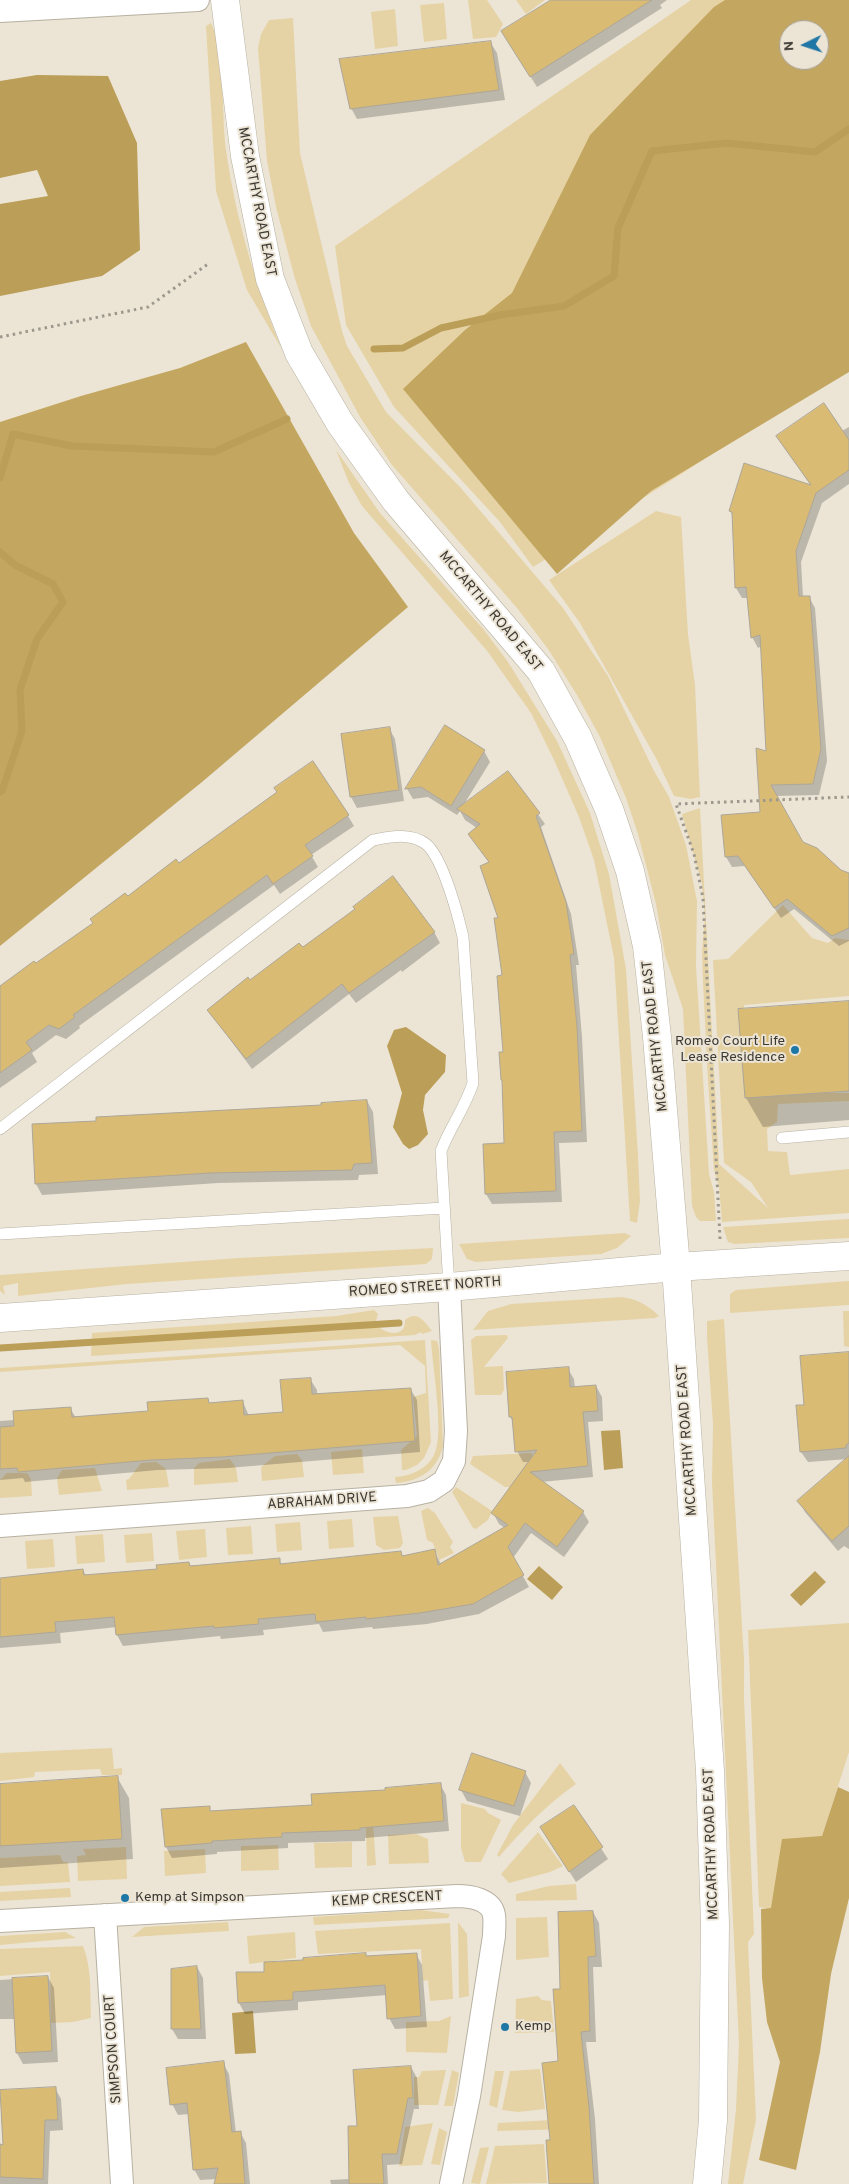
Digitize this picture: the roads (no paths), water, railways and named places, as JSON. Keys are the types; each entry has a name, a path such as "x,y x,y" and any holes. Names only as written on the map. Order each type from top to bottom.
{"street":[{"path":"0,11 198,0"},
{"name":"MCCARTHY ROAD EAST","path":"225,0 245,156 268,269 299,353 340,422 396,501 540,671 578,738 609,810 630,871 647,946 657,1037 676,1267 710,1771 715,1915 713,2120 707,2184"},
{"name":"ROMEO STREET NORTH","path":"0,1318 449,1287 676,1267 849,1256"},
{"name":"ABRAHAM DRIVE","path":"0,1526 407,1496 429,1491 444,1481 454,1461 456,1431 449,1287"},
{"name":"KEMP CRESCENT","path":"0,1921 457,1896 471,1896 485,1903 494,1913 494,1936 469,2096 451,2184"},
{"name":"SIMPSON COURT","path":"105,1915 122,2184"}],"lane":[{"path":"0,1129 373,840 393,836 411,837 426,844 439,863 458,914 463,936 473,1083 467,1102 448,1130 441,1151 449,1287"},
{"path":"782,1138 849,1132"},
{"path":"0,1234 444,1208"}],"waterway":[{"path":"374,349 403,348 441,328 500,315 564,306 614,276 618,228 652,151 727,143 815,152 849,129"},
{"path":"0,478 13,434 72,446 214,452 287,419"},
{"path":"0,552 15,565 53,584 63,602 37,639 20,690 22,731 2,791 0,792"},
{"path":"0,1348 399,1323"}],"place":[{"name":"Romeo Court Life Lease Residence","path":"795,1050"},
{"name":"Kemp at Simpson","path":"125,1898"},
{"name":"Kemp","path":"505,2027"}]}
